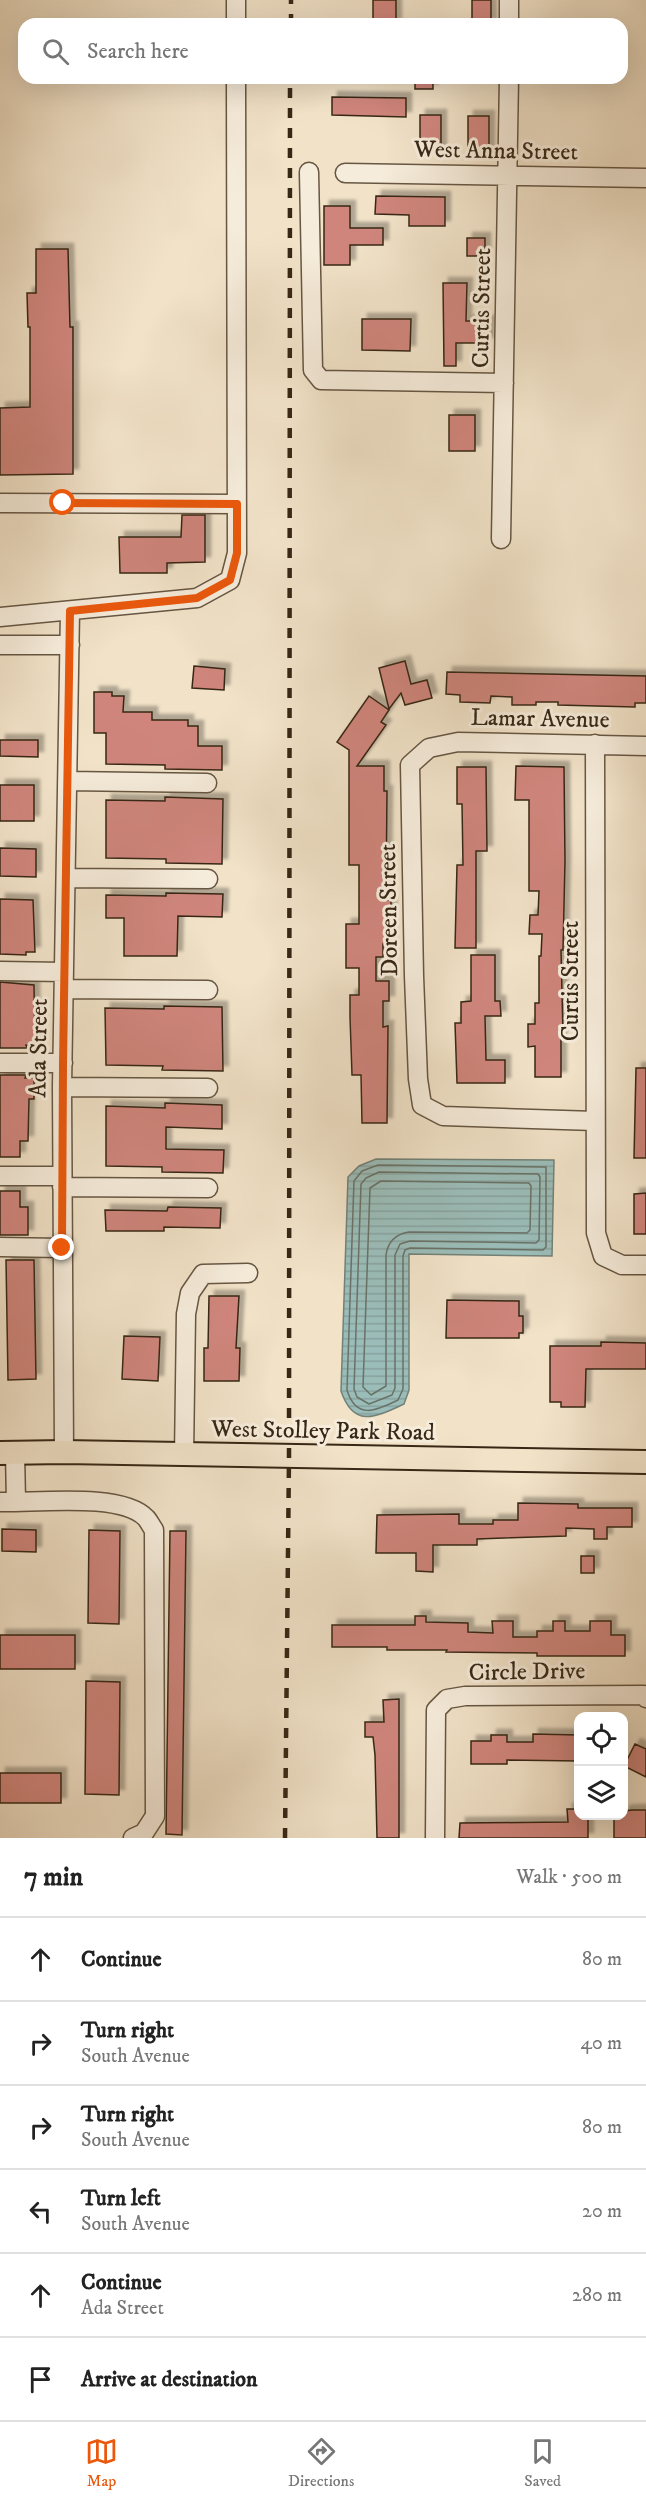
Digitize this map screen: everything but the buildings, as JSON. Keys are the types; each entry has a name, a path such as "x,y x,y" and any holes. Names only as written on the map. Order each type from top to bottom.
{"main road":[{"name":"West Stolley Park Road","path":"7,1453 64,1452 184,1456 646,1462"}],"street":[{"path":"236,0 236,18"},
{"path":"509,0 509,18"},
{"path":"0,616 197,598 230,580 237,553 236,84"},
{"name":"Curtis Street","path":"501,539 509,84"},
{"path":"309,172 313,370 321,380 504,383"},
{"name":"West Anna Street","path":"345,173 646,178"},
{"path":"0,503 237,504"},
{"name":"Ada Street","path":"64,1452 62,1087 70,611"},
{"path":"0,645 70,645"},
{"name":"Lamar Avenue","path":"434,747 458,742 646,746"},
{"name":"Curtis Street","path":"595,744 596,1233 603,1256 622,1265 646,1265"},
{"name":"Doreen Street","path":"434,747 429,748 410,765 414,976 418,1084 422,1105 443,1116 595,1120"},
{"path":"68,781 207,783"},
{"path":"66,878 208,879"},
{"path":"0,971 64,980 208,990"},
{"path":"0,1063 63,1064"},
{"path":"62,1087 208,1089"},
{"path":"0,1176 62,1182 208,1188"},
{"path":"0,1247 62,1248"},
{"path":"184,1456 186,1314 190,1293 204,1274 248,1273"},
{"path":"7,1453 8,1502 86,1500 130,1508 146,1517 154,1530 155,1816 144,1833 133,1838"},
{"name":"Circle Drive","path":"435,1838 436,1710 447,1699 465,1696 645,1694"}],"water":[{"path":"376,1159 554,1160 552,1256 409,1254 409,1390 404,1404 384,1413 367,1417 352,1411 341,1391 348,1177 359,1166"}],"railway":[{"path":"291,0 291,18"},
{"path":"285,1838 289,1457 290,84"}],"route":[{"path":"62,1248 70,611 197,598 230,580 237,553 237,504 63,503"}]}
